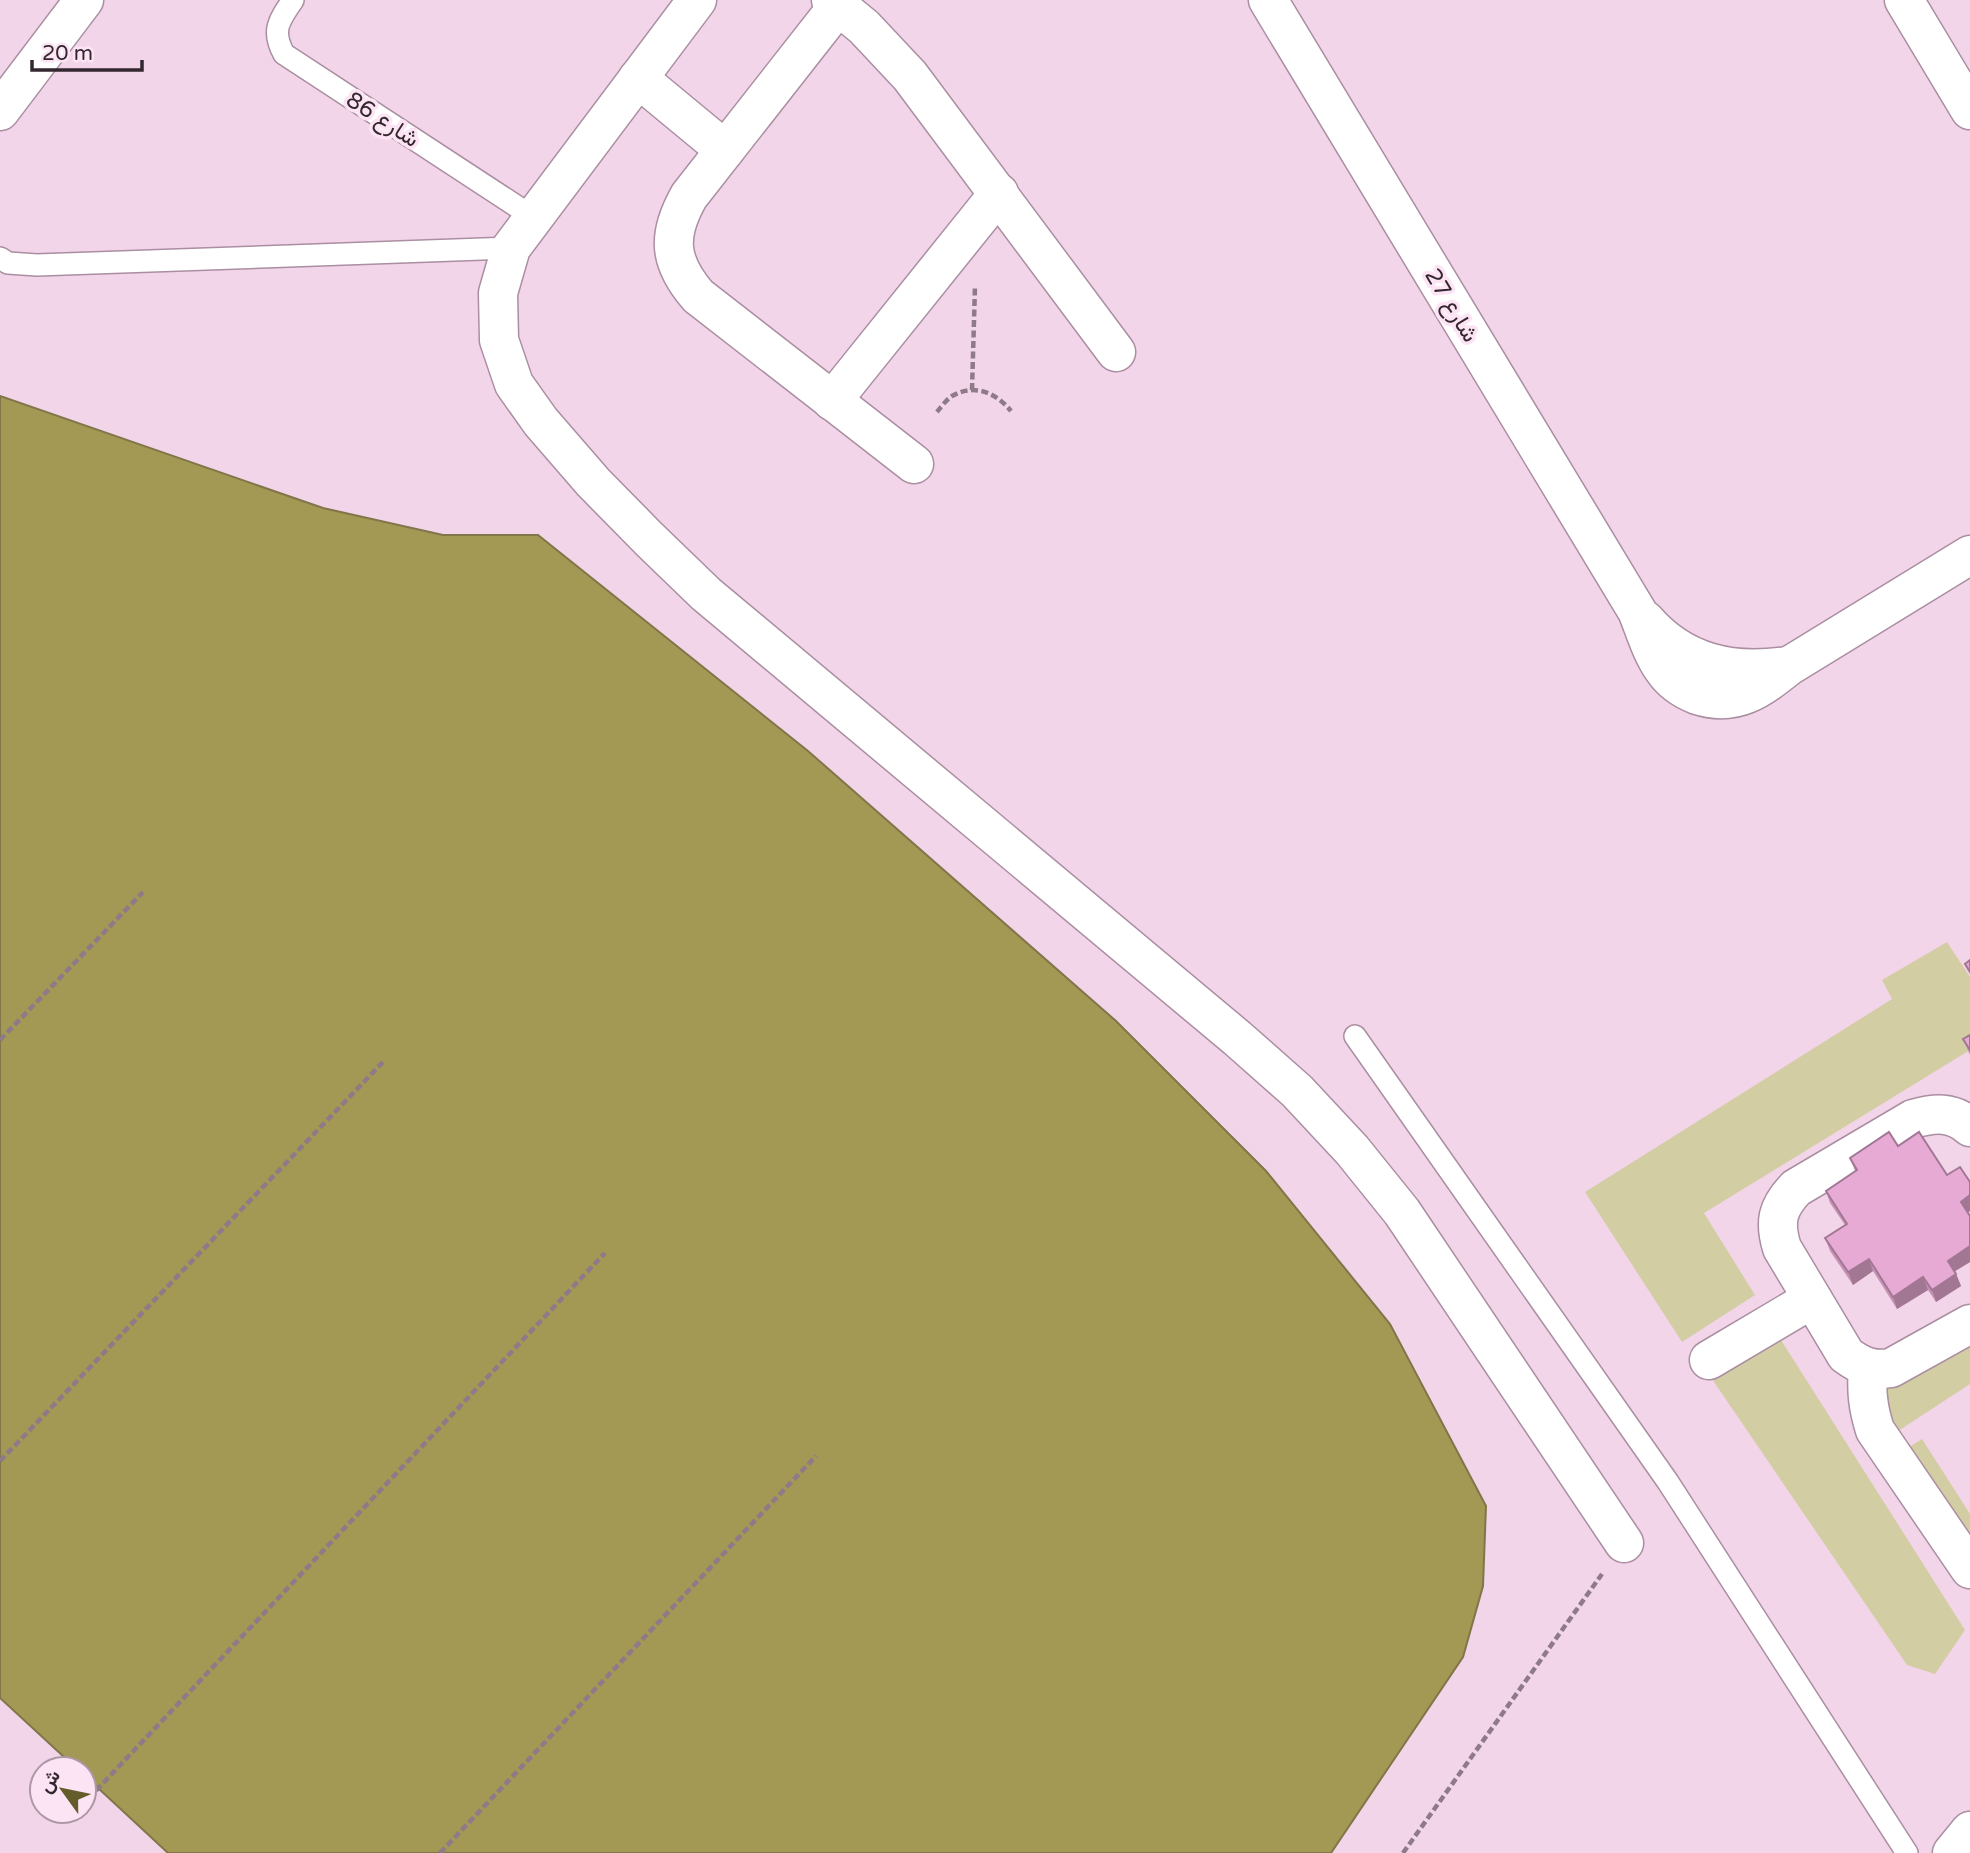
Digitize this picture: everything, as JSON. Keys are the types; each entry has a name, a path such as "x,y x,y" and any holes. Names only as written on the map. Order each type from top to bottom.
{"street":[{"path":"0,111 83,0"},
{"path":"696,0 511,248 498,293 499,340 514,384 541,422 593,482 706,594 1297,1091 1352,1150 1402,1212 1624,1543"},
{"name":"شارع 27","path":"1268,0 1637,611 1664,671 1685,691 1712,700 1737,698 1764,685 1789,666 1970,555"},
{"path":"1904,0 1970,110"},
{"path":"914,464 704,301 688,284 673,248 674,230 689,196 834,3 864,27 911,76 1116,352"},
{"path":"638,78 726,150"},
{"path":"832,401 999,193"},
{"path":"1970,1127 1950,1115 1931,1114 1913,1119 1796,1188 1785,1200 1778,1216 1777,1232 1782,1248 1812,1299 1846,1355 1856,1363 1879,1370 1891,1368 1970,1324"},
{"path":"1709,1360 1812,1299"},
{"path":"1868,1368 1868,1410 1875,1430 1970,1569"},
{"path":"1952,1853 1970,1832"}],"lane":[{"name":"شارع 86","path":"293,0 276,29 277,42 284,54 533,217"},
{"path":"0,258 8,263 37,265 511,248"},
{"path":"1355,1036 1668,1482 1907,1853"}],"path":[{"path":"972,390 975,286"},
{"path":"937,412 951,396 972,390 987,392 1001,399 1011,411"},
{"path":"0,1040 143,892"},
{"path":"0,1461 383,1062"},
{"path":"98,1788 605,1253"},
{"path":"440,1853 816,1456"},
{"path":"1403,1853 1624,1543"}],"shaded area":[{"path":"0,396 323,508 443,535 538,535 808,751 1116,1021 1266,1171 1390,1324 1486,1506 1483,1586 1463,1657 1331,1853 168,1853 98,1788 98,1755 62,1755 0,1698"},
{"path":"1947,942 1970,977 1970,1050 1704,1213 1755,1295 1682,1342 1585,1192 1892,999 1882,980"},
{"path":"1776,1332 1965,1630 1935,1674 1907,1665 1703,1366"},
{"path":"1970,1334 1970,1384 1892,1435 1871,1395"},
{"path":"1922,1439 1970,1514 1970,1549 1906,1449"}],"building":[{"path":"1970,1035 1970,1050 1963,1039"},
{"path":"1889,1132 1898,1146 1919,1132 1947,1175 1960,1167 1970,1182 1970,1195 1961,1202 1970,1216 1970,1246 1948,1261 1956,1274 1932,1290 1923,1277 1893,1297 1869,1259 1848,1272 1825,1238 1847,1224 1826,1191 1857,1170 1850,1158"}]}
